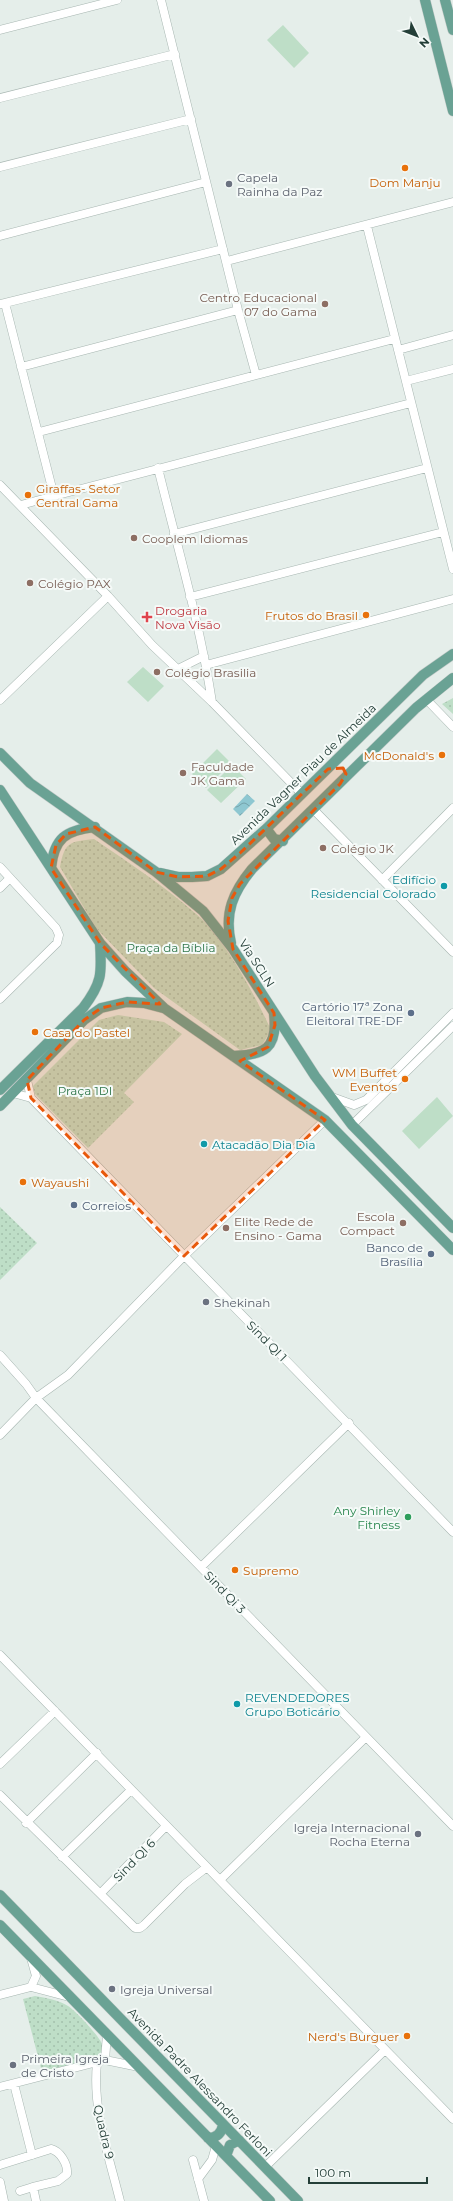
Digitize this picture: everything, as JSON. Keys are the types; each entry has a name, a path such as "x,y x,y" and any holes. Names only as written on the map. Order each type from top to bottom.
{"main road":[{"path":"425,0 449,86 453,111"},
{"path":"445,0 453,30"},
{"name":"Avenida Vagner Piau de Almeida","path":"156,872 178,877 208,876 221,870 268,828 301,793 328,769 423,675 453,654"},
{"path":"233,949 228,921 232,898 240,884 252,869 426,699 453,678"},
{"name":"Via SCLN","path":"0,753 30,783 95,827 156,872 203,911 233,949 315,1076 352,1125 453,1228"},
{"path":"328,769 337,766 345,770 346,774 340,784"},
{"path":"0,790 100,943 164,1008 325,1120 453,1250"},
{"path":"51,868 56,845 66,834 80,829 95,827"},
{"path":"268,828 268,831 274,839 282,840"},
{"path":"0,1090 83,1008 93,996 100,981 100,943"},
{"path":"0,1106 84,1020 101,1008 127,1002 144,1003 164,1008"},
{"path":"233,1056 254,1056 268,1047 273,1038 275,1025 274,1013"},
{"name":"Avenida Padre Alessandro Ferloni","path":"0,1895 298,2201"},
{"path":"0,1925 270,2201"},
{"path":"208,2138 215,2138 219,2134 223,2124"},
{"path":"226,2156 230,2145 239,2140"}],"street":[{"path":"0,30 117,0"},
{"path":"161,0 238,310 256,374"},
{"path":"0,98 175,54"},
{"path":"0,167 190,119"},
{"path":"0,236 206,182"},
{"path":"227,261 367,226 453,202"},
{"path":"367,226 453,569"},
{"path":"54,496 39,432 3,304 223,249"},
{"path":"21,367 238,310"},
{"path":"398,350 453,335"},
{"path":"39,432 394,338"},
{"path":"406,381 453,369"},
{"path":"21,505 411,403"},
{"path":"158,468 206,664 212,702"},
{"path":"174,534 427,468"},
{"path":"0,485 108,596 152,645 212,702 301,793"},
{"path":"190,597 443,532"},
{"path":"0,700 108,596"},
{"path":"206,664 453,599"},
{"path":"178,669 204,656"},
{"path":"426,699 453,727"},
{"path":"382,880 453,808"},
{"path":"314,810 453,952"},
{"path":"0,867 56,928 59,935 56,943 0,999"},
{"path":"0,888 10,878"},
{"path":"332,1097 354,1105 366,1100 453,1013"},
{"path":"352,1125 453,1026"},
{"path":"13,1093 31,1098 27,1080"},
{"name":"Sind QI 1","path":"31,1098 453,1532"},
{"path":"0,1435 36,1398 68,1374 184,1256 325,1120"},
{"name":"Sind Qi 3","path":"0,1355 26,1384 36,1398 365,1738 453,1826"},
{"path":"201,1567 349,1424"},
{"path":"0,1655 453,2119"},
{"path":"0,1764 55,1711"},
{"path":"220,1880 365,1738"},
{"path":"26,1823 97,1753"},
{"path":"62,1857 131,1790"},
{"path":"0,1795 26,1823 135,1928 140,1928 185,1884 207,1867"},
{"name":"Sind QI 6","path":"101,1894 166,1826"},
{"path":"30,1955 36,1976 31,1987"},
{"path":"0,1995 31,1987 72,1998"},
{"name":"Quadra 9","path":"107,2034 95,2085 97,2109 120,2201"},
{"path":"265,2167 385,2050"},
{"path":"0,2087 101,2061 139,2067"},
{"path":"14,2084 32,2155"},
{"path":"198,2179 212,2160 216,2146"},
{"path":"0,2165 51,2149 56,2150 67,2170 65,2177 58,2181 20,2191"},
{"path":"193,2160 204,2201"},
{"path":"0,2182 4,2201"},
{"path":"33,2187 36,2201"}],"highlighted area":[{"path":"343,768 346,774 340,784 240,884 232,898 228,921 233,949 274,1013 275,1025 268,1047 240,1061 325,1120 184,1256 31,1098 27,1080 84,1020 101,1008 127,1002 160,1004 100,943 51,868 56,845 66,834 95,827 156,872 178,877 207,876 221,869 240,853 328,769"}],"green space":[{"path":"283,25 309,53 294,68 267,40"},
{"path":"143,667 164,686 148,702 127,682"},
{"path":"453,698 453,714 442,704"},
{"path":"217,749 231,763 206,788 192,774"},
{"path":"232,765 246,779 221,803 207,790"},
{"name":"Praça da Bíblia","path":"94,839 146,874 171,893 206,923 217,936 248,984 271,1030 262,1045 240,1050 154,988 96,928 60,867 64,852 70,844"},
{"name":"Praça 1DI","path":"118,1015 164,1022 182,1034 124,1093 134,1102 88,1148 35,1094 33,1086 99,1020"},
{"path":"437,1097 453,1116 419,1149 402,1131"},
{"path":"0,1207 37,1243 0,1280"},
{"path":"35,1996 61,2002 72,2009 81,2018 97,2035 102,2044 101,2052 97,2058 42,2072 23,1999"}],"water":[{"path":"247,794 255,801 240,816 233,809"}],"place":[{"name":"Dom Manju","path":"405,168"},
{"name":"Capela Rainha da Paz","path":"229,184"},
{"name":"Centro Educacional 07 do Gama","path":"325,304"},
{"name":"Giraffas- Setor Central Gama","path":"28,495"},
{"name":"Cooplem Idiomas","path":"134,538"},
{"name":"Colégio PAX","path":"30,583"},
{"name":"Frutos do Brasil","path":"366,615"},
{"name":"Drogaria Nova Visão","path":"147,617"},
{"name":"Colégio Brasilia","path":"157,672"},
{"name":"McDonald's","path":"442,755"},
{"name":"Faculdade JK Gama","path":"183,773"},
{"name":"Colégio JK","path":"323,848"},
{"name":"Edifício Residencial Colorado","path":"444,886"},
{"name":"Cartório 17ª Zona Eleitoral TRE-DF","path":"411,1013"},
{"name":"Casa do Pastel","path":"35,1032"},
{"name":"WM Buffet Eventos","path":"405,1079"},
{"name":"Atacadão Dia Dia","path":"204,1144"},
{"name":"Wayaushi","path":"23,1182"},
{"name":"Correios","path":"74,1205"},
{"name":"Escola Compact","path":"403,1223"},
{"name":"Elite Rede de Ensino - Gama","path":"226,1228"},
{"name":"Banco de Brasília","path":"431,1254"},
{"name":"Shekinah","path":"206,1302"},
{"name":"Any Shirley Fitness","path":"408,1517"},
{"name":"Supremo","path":"235,1570"},
{"name":"REVENDEDORES Grupo Boticário","path":"237,1704"},
{"name":"Igreja Internacional Rocha Eterna","path":"418,1834"},
{"name":"Igreja Universal","path":"112,1989"},
{"name":"Nerd's Burguer","path":"407,2036"},
{"name":"Primeira Igreja de Cristo","path":"13,2065"}]}
